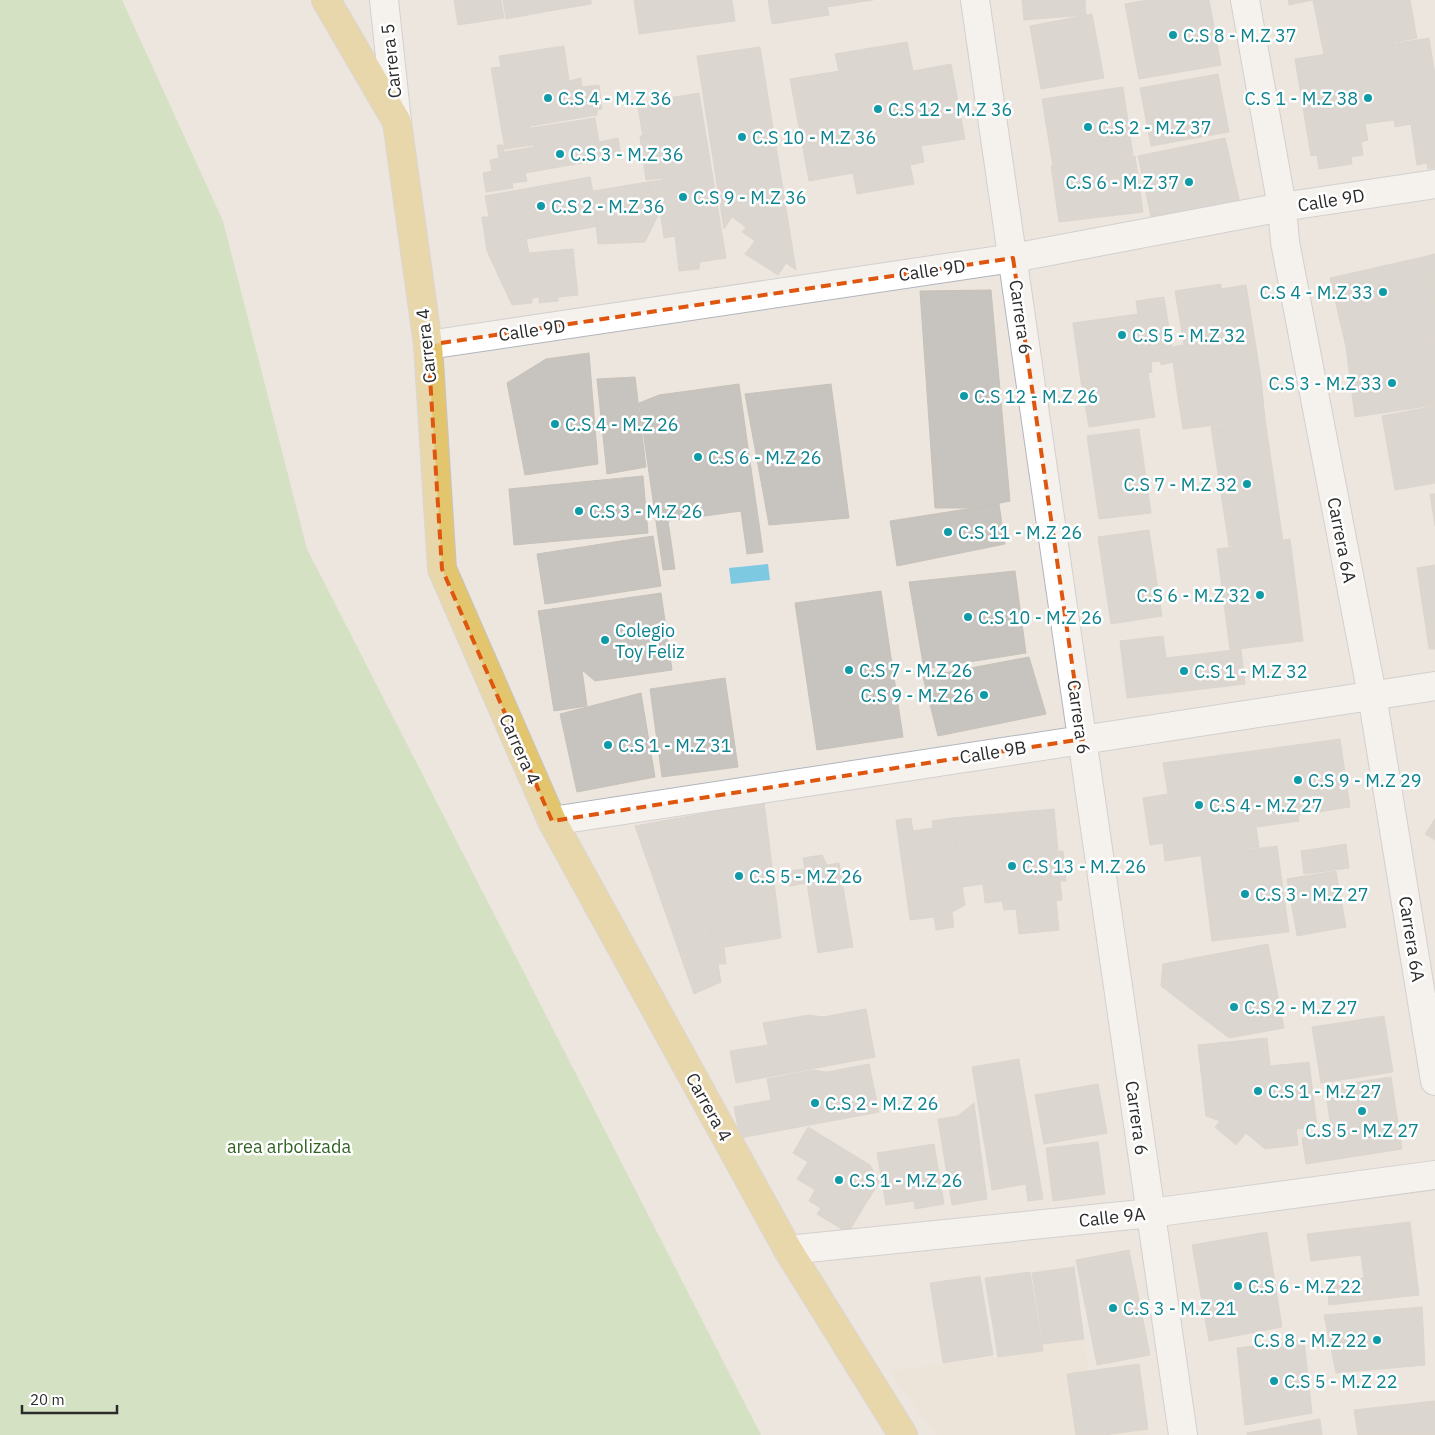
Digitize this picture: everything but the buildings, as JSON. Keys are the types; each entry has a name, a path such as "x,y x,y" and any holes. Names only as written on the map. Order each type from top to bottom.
{"main road":[{"name":"Carrera 4","path":"326,0 397,122 428,345 442,570 552,820 788,1250 904,1435"}],"street":[{"name":"Carrera 5","path":"384,0 397,122"},
{"name":"Carrera 6","path":"975,0 1183,1435"},
{"name":"Carrera 6A","path":"1245,0 1282,208 1285,242 1372,695 1435,1080"},
{"name":"Calle 9D","path":"428,345 1013,258 1282,208 1435,184"},
{"name":"Calle 9B","path":"552,820 1082,738 1435,686"},
{"name":"Calle 9A","path":"788,1250 1151,1213 1435,1175"}],"highlighted area":[{"path":"1013,258 1083,739 552,821 442,569 428,345"}],"shaded area":[{"path":"1074,1267 1088,1371 1139,1364 1148,1435 936,1435 890,1371 1043,1351 1032,1273"}],"green space":[{"name":"area arbolizada","path":"0,0 122,0 223,221 307,549 761,1435 0,1435"}],"water":[{"path":"768,564 770,580 731,584 729,568"}],"place":[{"name":"C.S 8 - M.Z 37","path":"1173,35"},
{"name":"C.S 4 - M.Z 36","path":"548,98"},
{"name":"C.S 1 - M.Z 38","path":"1368,98"},
{"name":"C.S 12 - M.Z 36","path":"878,109"},
{"name":"C.S 2 - M.Z 37","path":"1088,127"},
{"name":"C.S 10 - M.Z 36","path":"742,137"},
{"name":"C.S 3 - M.Z 36","path":"560,154"},
{"name":"C.S 6 - M.Z 37","path":"1189,182"},
{"name":"C.S 9 - M.Z 36","path":"683,197"},
{"name":"C.S 2 - M.Z 36","path":"541,206"},
{"name":"C.S 4 - M.Z 33","path":"1383,292"},
{"name":"C.S 5 - M.Z 32","path":"1122,335"},
{"name":"C.S 3 - M.Z 33","path":"1392,383"},
{"name":"C.S 12 - M.Z 26","path":"964,396"},
{"name":"C.S 4 - M.Z 26","path":"555,424"},
{"name":"C.S 6 - M.Z 26","path":"698,457"},
{"name":"C.S 7 - M.Z 32","path":"1247,484"},
{"name":"C.S 3 - M.Z 26","path":"579,511"},
{"name":"C.S 11 - M.Z 26","path":"948,532"},
{"name":"C.S 6 - M.Z 32","path":"1260,595"},
{"name":"C.S 10 - M.Z 26","path":"968,617"},
{"name":"Colegio Toy Feliz","path":"605,640"},
{"name":"C.S 7 - M.Z 26","path":"849,670"},
{"name":"C.S 1 - M.Z 32","path":"1184,671"},
{"name":"C.S 9 - M.Z 26","path":"984,695"},
{"name":"C.S 1 - M.Z 31","path":"608,745"},
{"name":"C.S 9 - M.Z 29","path":"1298,780"},
{"name":"C.S 4 - M.Z 27","path":"1199,805"},
{"name":"C.S 13 - M.Z 26","path":"1012,866"},
{"name":"C.S 5 - M.Z 26","path":"739,876"},
{"name":"C.S 3 - M.Z 27","path":"1245,894"},
{"name":"C.S 2 - M.Z 27","path":"1234,1007"},
{"name":"C.S 1 - M.Z 27","path":"1258,1091"},
{"name":"C.S 2 - M.Z 26","path":"815,1103"},
{"name":"C.S 5 - M.Z 27","path":"1362,1111"},
{"name":"C.S 1 - M.Z 26","path":"839,1180"},
{"name":"C.S 6 - M.Z 22","path":"1238,1286"},
{"name":"C.S 3 - M.Z 21","path":"1113,1308"},
{"name":"C.S 8 - M.Z 22","path":"1377,1340"},
{"name":"C.S 5 - M.Z 22","path":"1274,1381"}]}
